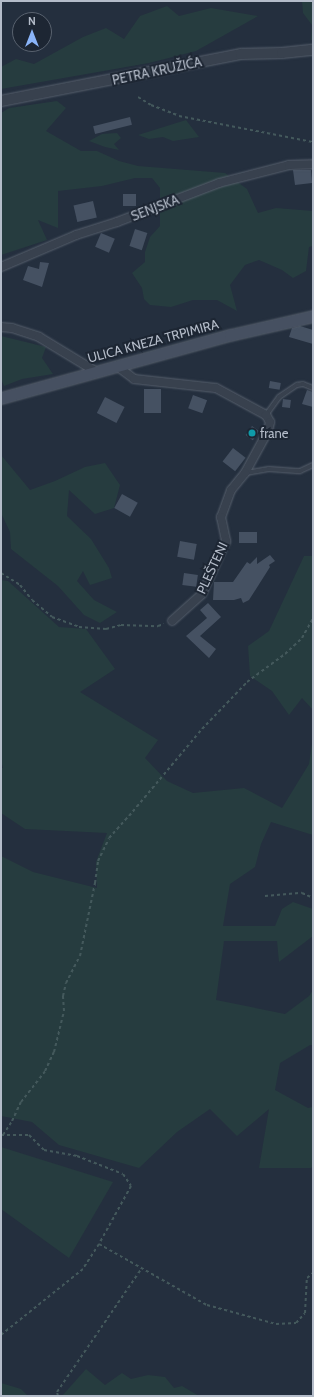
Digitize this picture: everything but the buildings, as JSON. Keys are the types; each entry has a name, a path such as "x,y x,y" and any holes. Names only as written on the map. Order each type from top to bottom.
{"main road":[{"name":"ULICA KNEZA TRPIMIRA","path":"1,398 230,335 313,316"}],"street":[{"name":"PETRA KRUŽIĆA","path":"1,101 241,54 282,53 313,50"},
{"name":"SENJSKA","path":"1,267 76,235 116,222 219,183 289,165 313,164"},
{"path":"1,327 12,328 39,337 95,371"},
{"path":"118,366 134,379 216,388 266,415"},
{"name":"PLEŠTENI","path":"172,621 202,594 226,541 221,517 231,490 245,473 268,431 270,422 266,415"}],"lane":[{"path":"266,415 279,397 297,385 303,384 313,388"},
{"path":"245,473 269,468 300,471 313,465"}],"path":[{"path":"138,97 158,108 179,116 313,142"},
{"path":"1,573 20,585 32,600 52,617 79,627 106,629 122,625 158,626 172,621"},
{"path":"2,1135 12,1121 20,1102 45,1071 54,1052 64,1011 63,996 66,983 80,956 96,883 98,861 109,838 207,724 247,682 284,654 302,638 313,618"},
{"path":"265,896 302,893 313,898"},
{"path":"1,1335 82,1269 99,1244 131,1186 123,1174 77,1156 44,1150 29,1135 2,1135"},
{"path":"99,1244 207,1305 276,1324 296,1323 305,1313 307,1278 313,1273"},
{"path":"58,1396 58,1392 142,1268"}],"green space":[{"path":"302,1 313,1 313,40 311,40 312,25 303,13"},
{"path":"167,6 179,16 211,8 258,16 196,51 149,63 1,89 1,67 16,59 34,64 83,37 106,28 124,39 140,16"},
{"path":"57,101 66,108 46,131 81,151 97,151 119,161 138,166 225,173 247,189 258,213 276,208 313,211 313,246 309,247 306,271 293,278 282,270 259,260 245,265 230,285 237,311 217,300 193,300 171,307 150,305 144,299 142,288 132,273 145,262 145,252 150,237 160,226 160,188 152,178 135,178 102,186 58,191 58,228 38,220 47,240 1,255 1,113 9,108"},
{"path":"186,120 199,137 173,141 163,137 149,139 138,135"},
{"path":"117,133 121,138 114,144 119,150 89,141 102,134"},
{"path":"1,336 46,347 42,358 53,374 22,379 4,386 1,379"},
{"path":"1,455 30,490 55,481 85,467 105,463 120,485 114,508 95,514 69,490 67,516 91,539 109,568 112,578 90,585 83,571 77,581 94,600 117,612 100,623 84,615 58,586 11,549 10,532 1,513"},
{"path":"304,556 313,556 313,710 302,698 289,715 272,691 250,676 248,646 269,631"},
{"path":"1,580 8,581 59,627 86,629 115,669 80,692 158,740 145,758 167,781 193,793 244,788 282,808 309,764 313,737 313,835 271,822 261,844 255,867 230,884 223,926 275,926 282,909 293,902 313,909 313,936 279,962 277,941 224,941 216,1000 285,1014 309,996 313,990 313,1045 310,1045 280,1063 275,1090 308,1108 313,1107 313,1166 311,1168 259,1168 269,1109 237,1136 210,1109 177,1132 139,1168 59,1145 32,1122 1,1116 1,856 33,872 97,888 96,862 107,833 25,829 1,813 1,768 3,768 1,760"},
{"path":"1,1147 113,1182 69,1258 1,1209"},
{"path":"86,1369 105,1385 122,1373 131,1379 148,1375 165,1377 174,1388 182,1386 199,1396 62,1396"},
{"path":"1,1383 21,1389 27,1395 31,1396 1,1396"}],"place":[{"name":"frane","path":"252,433"}]}
